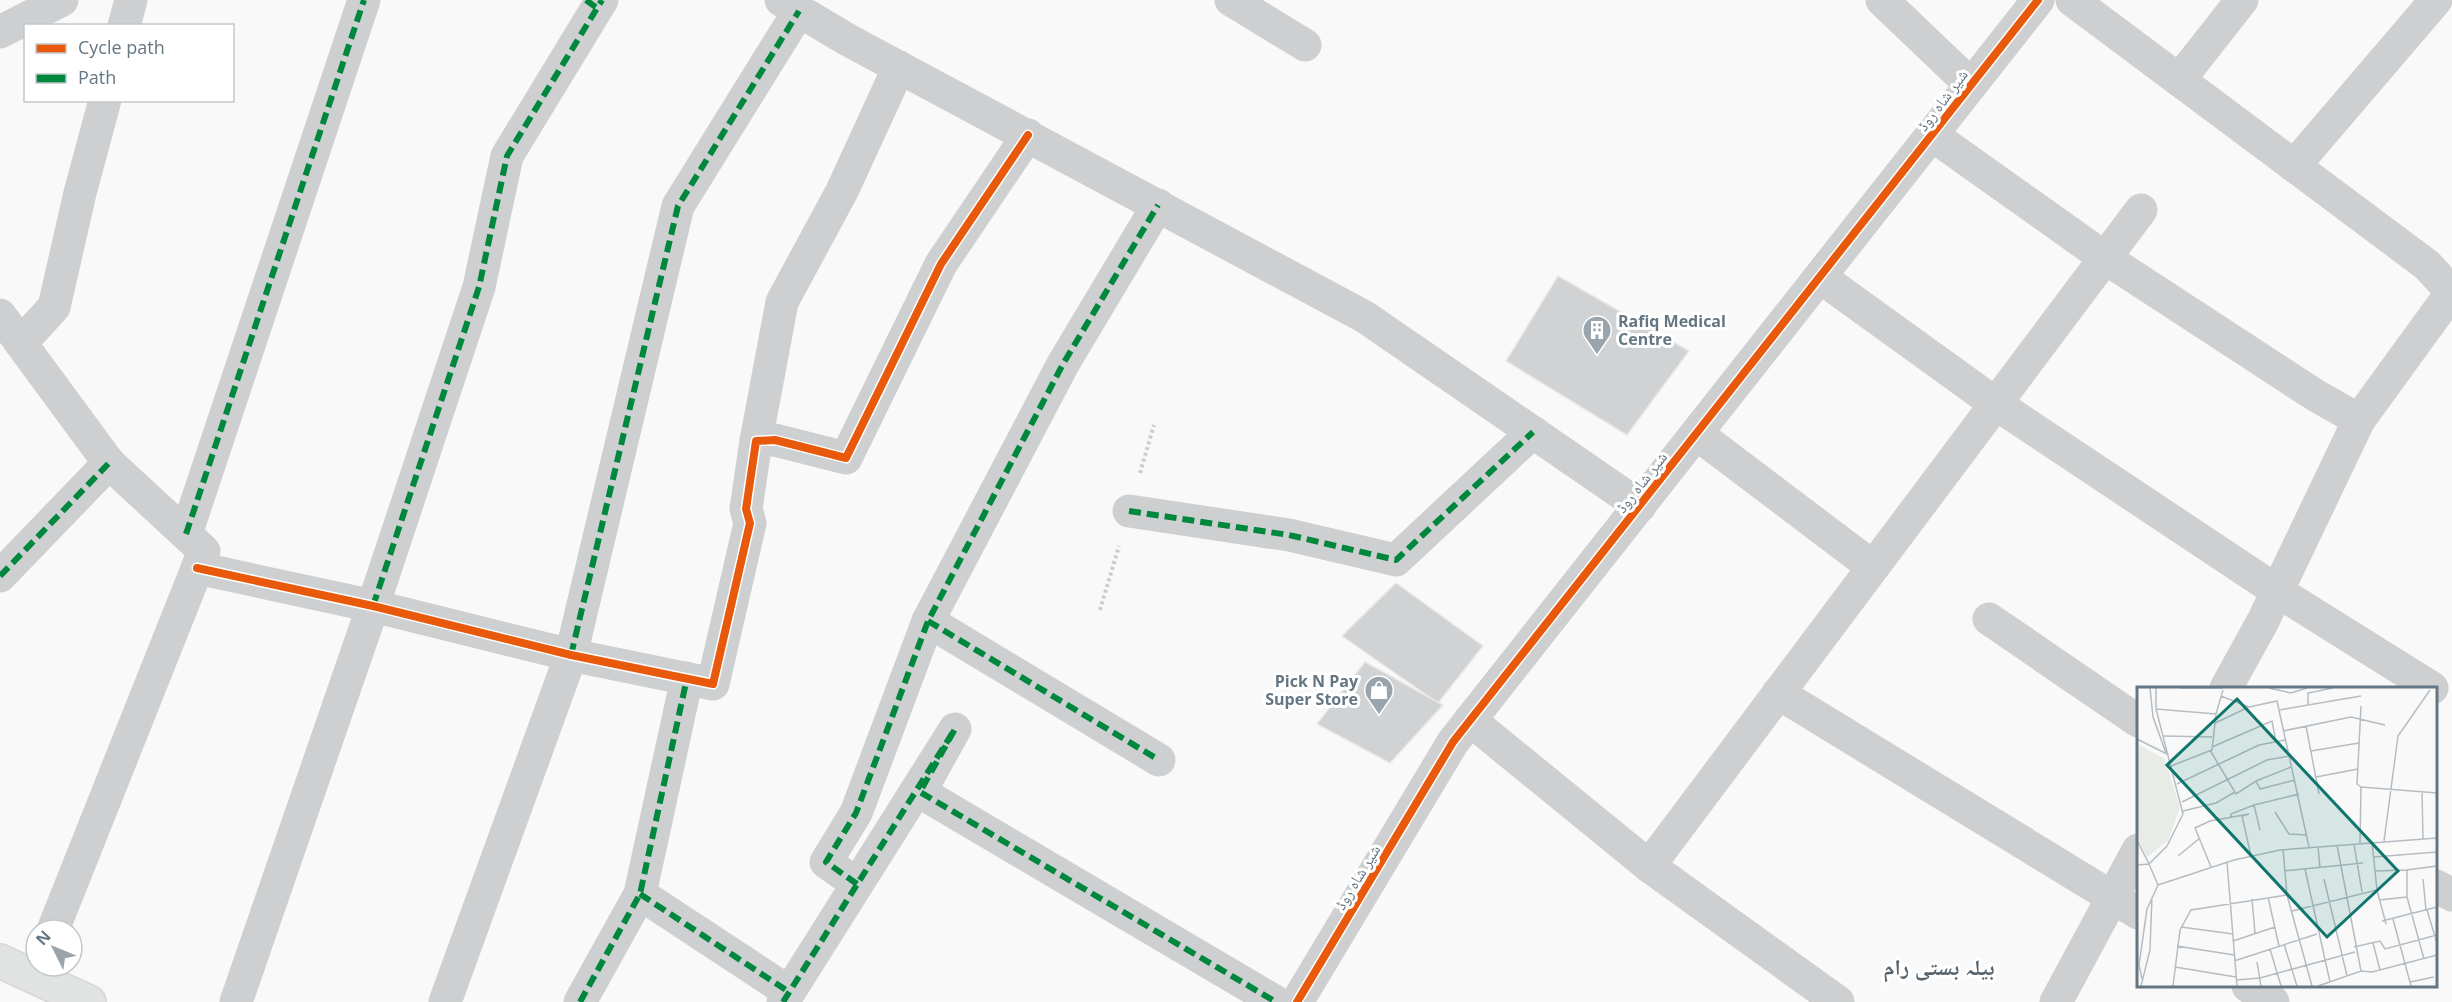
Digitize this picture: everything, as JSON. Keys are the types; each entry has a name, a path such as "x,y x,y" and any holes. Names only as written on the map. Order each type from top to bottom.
{"main road":[{"path":"0,961 24,967"},
{"path":"49,978 89,1002"}],"street":[{"path":"0,32 62,0"},
{"path":"125,24 131,0"},
{"path":"186,534 364,0"},
{"path":"1231,0 1305,45"},
{"path":"1882,0 1970,84"},
{"name":"شیر شاہ روڈ","path":"1297,1002 1454,742 1470,720 2038,0"},
{"path":"2072,0 2427,265 2452,292 2359,420 2277,591 2227,687"},
{"path":"2179,80 2242,0"},
{"path":"2294,166 2436,0"},
{"path":"236,1002 373,606 479,287 507,156 595,3"},
{"path":"445,1002 571,655 678,206 790,5 899,67 1365,317 1640,506"},
{"path":"197,568 373,606 571,655 713,684 750,523 746,509 782,302 842,191 899,67"},
{"path":"21,343 54,307 104,102"},
{"path":"756,441 775,440 846,458 941,264 1029,135"},
{"path":"1932,135 2105,258 2315,395 2359,420"},
{"path":"857,884 826,862 856,813 928,621 1063,364 1158,205"},
{"path":"1648,866 2141,210"},
{"path":"1820,277 1996,404 2277,591 2429,687"},
{"path":"0,315 110,463 204,551 58,918"},
{"path":"1129,511 1289,534 1396,560 1533,432"},
{"path":"1696,434 1873,567"},
{"path":"0,576 110,463"},
{"path":"1989,620 2137,720"},
{"path":"928,621 1159,760"},
{"path":"580,1002 640,894 687,678"},
{"path":"2437,692 2452,701"},
{"path":"1778,693 2126,904"},
{"path":"1470,720 1648,866 1838,1002"},
{"path":"640,894 786,997 955,729 920,792 1276,1002"},
{"path":"2056,1002 2126,904 2137,858"},
{"path":"2437,887 2452,895"},
{"path":"2250,987 2273,1002"}],"building":[{"name":"Rafiq Medical Centre","path":"1558,276 1689,351 1627,435 1506,361"},
{"path":"1396,583 1483,646 1438,703 1342,636"},
{"name":"Pick N Pay Super Store","path":"1365,662 1443,705 1390,763 1317,724"}],"marked path":[{"path":"186,534 364,0"},
{"path":"586,0 597,8"},
{"path":"373,606 479,287 507,156 602,0"},
{"path":"571,655 678,206 799,11"},
{"path":"857,884 826,862 856,813 928,621 1063,364 1158,205"},
{"path":"1129,511 1289,535 1396,560 1533,432"},
{"path":"0,576 109,463"},
{"path":"928,621 1159,760"},
{"path":"580,1002 640,894 687,678"},
{"path":"783,1002 955,729 920,792 1276,1002"},
{"path":"640,894 789,992"}],"cycle path":[{"path":"1297,1002 1453,742 2038,0"},
{"path":"197,568 373,606 571,655 713,684 750,523 746,509 756,441 775,440 846,458 941,264 1028,135"}],"place":[{"name":"Rafiq Medical Centre","path":"1597,356"},
{"name":"Pick N Pay Super Store","path":"1379,716"}],"district":[{"name":"بیلہ بستی رام","path":"1939,966"}]}
